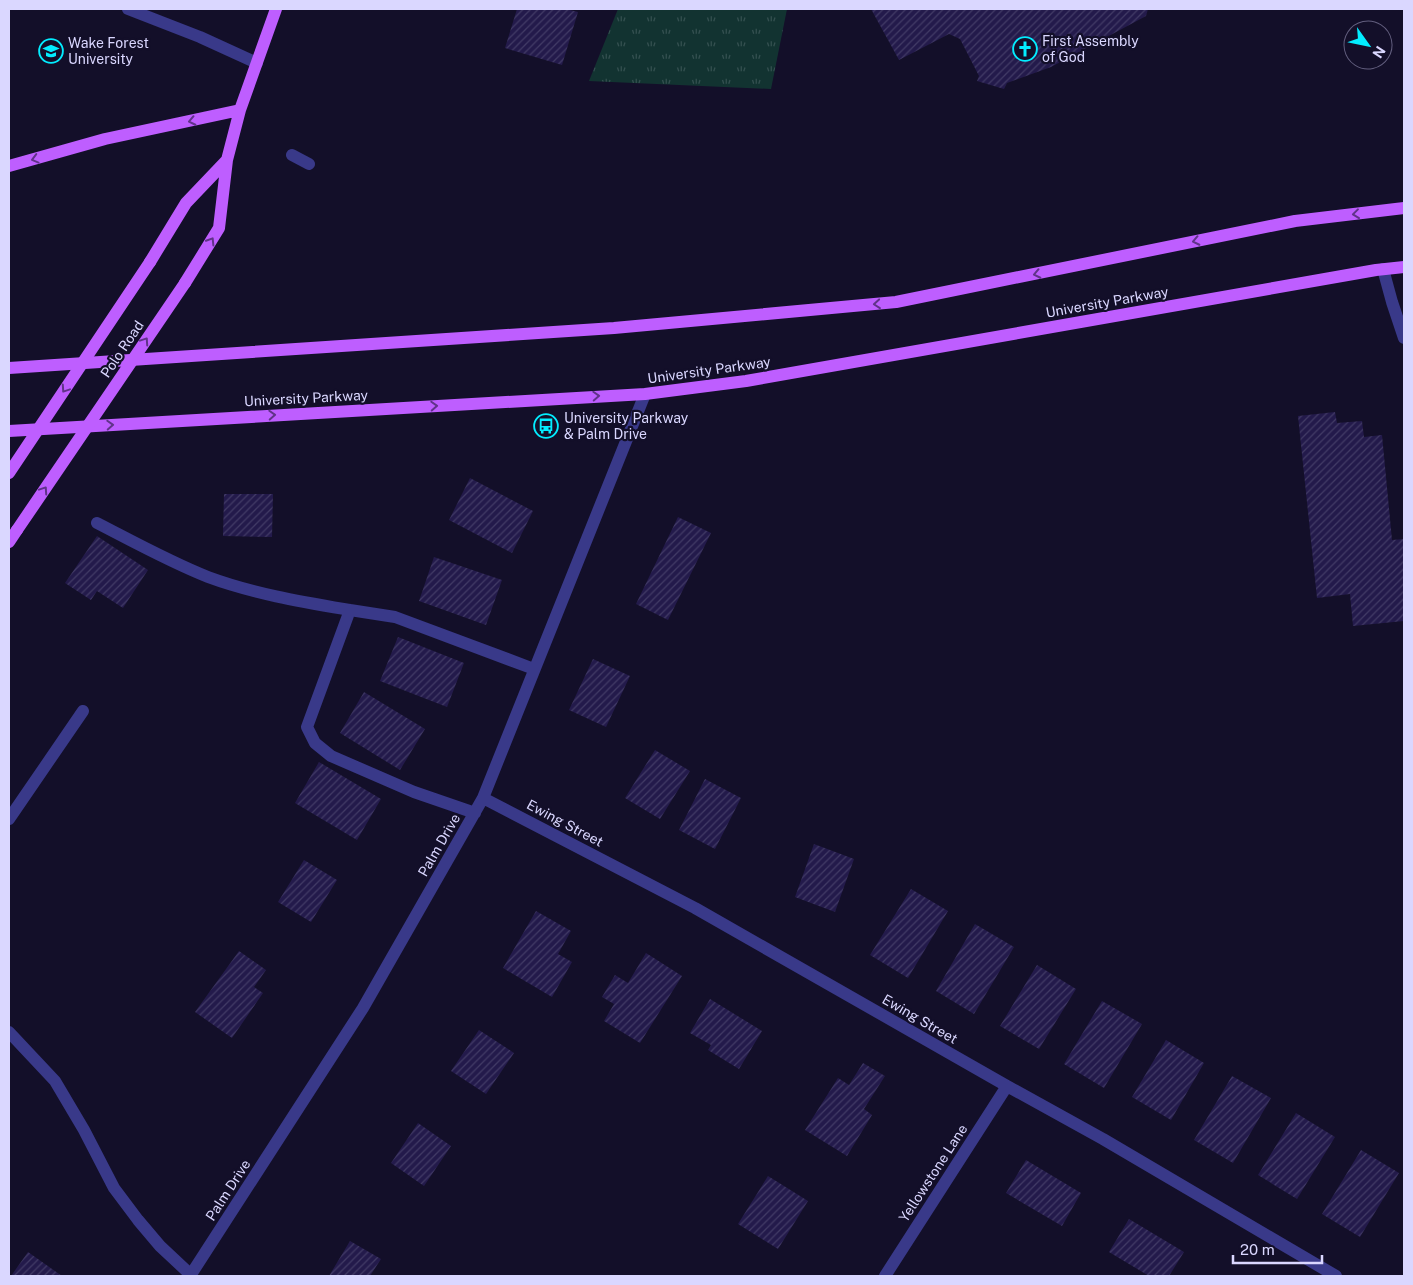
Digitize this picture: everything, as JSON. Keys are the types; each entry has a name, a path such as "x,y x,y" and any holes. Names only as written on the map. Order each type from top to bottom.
{"main road":[{"name":"Polo Road","path":"9,542 185,283 219,228 226,160 240,110 276,9"},
{"path":"9,166 105,139 240,110"},
{"name":"Polo Road","path":"9,473 150,262 186,203 226,160"},
{"path":"9,368 614,328 896,302 1295,221 1404,208"},
{"name":"University Parkway","path":"9,431 645,394 746,381 1383,269 1404,267"}],"street":[{"path":"128,9 200,37 256,63"},
{"path":"292,155 309,164"},
{"path":"1383,269 1404,338"},
{"name":"Palm Drive","path":"191,1276 363,1008 483,798 645,394"},
{"path":"97,523 163,558 209,577 271,596 395,617 534,670"},
{"path":"350,610 307,727 315,743 331,756 414,792 475,813"},
{"path":"9,818 83,711"},
{"name":"Ewing Street","path":"483,798 695,908 1103,1139 1336,1276"},
{"path":"9,1032 55,1081 84,1130 114,1188 160,1246 191,1276"},
{"name":"Yellowstone Lane","path":"885,1276 1007,1086"}],"green space":[{"path":"618,9 787,9 771,89 589,81"}],"building":[{"path":"517,9 566,9 578,12 562,65 505,48"},
{"name":"First Assembly of God","path":"871,9 1148,9 1146,16 1051,67 1007,83 1004,89 977,81 979,76 960,39 949,34 899,60"},
{"path":"1335,412 1337,423 1362,421 1364,437 1382,435 1392,540 1404,539 1404,621 1353,626 1350,594 1317,598 1298,416"},
{"path":"470,478 533,511 512,553 449,520"},
{"path":"224,494 273,494 272,537 223,536"},
{"path":"678,517 711,533 668,620 636,604"},
{"path":"97,536 148,570 123,608 97,591 91,600 65,583"},
{"path":"434,557 502,580 486,625 419,601"},
{"path":"398,637 464,663 447,707 380,681"},
{"path":"593,659 630,676 606,727 569,710"},
{"path":"364,692 425,729 400,770 340,733"},
{"path":"655,750 690,771 660,819 625,798"},
{"path":"319,762 381,799 357,840 295,803"},
{"path":"705,779 741,798 715,849 679,830"},
{"path":"814,844 854,859 835,912 795,897"},
{"path":"304,860 337,880 311,922 278,902"},
{"path":"911,889 948,911 908,978 870,955"},
{"path":"536,911 571,931 558,954 572,962 552,997 503,968"},
{"path":"975,924 1014,947 974,1014 936,991"},
{"path":"239,951 266,970 254,987 263,993 232,1038 195,1012"},
{"path":"646,953 682,976 640,1043 604,1021 614,1004 602,997 615,975 628,983"},
{"path":"1037,965 1076,989 1039,1049 1000,1026"},
{"path":"710,999 762,1031 739,1069 708,1050 711,1045 690,1033"},
{"path":"1102,1001 1142,1024 1104,1088 1064,1064"},
{"path":"479,1030 514,1053 486,1094 451,1071"},
{"path":"1166,1040 1204,1063 1171,1120 1132,1097"},
{"path":"863,1063 885,1076 864,1109 872,1115 847,1156 805,1130 838,1078 849,1085"},
{"path":"1232,1076 1271,1098 1233,1163 1194,1140"},
{"path":"1296,1113 1335,1137 1297,1199 1258,1175"},
{"path":"418,1123 451,1146 424,1186 391,1163"},
{"path":"1361,1150 1399,1173 1360,1237 1322,1214"},
{"path":"1026,1160 1081,1193 1062,1226 1006,1193"},
{"path":"768,1176 808,1201 778,1249 738,1224"},
{"path":"1129,1219 1184,1252 1169,1276 1149,1276 1109,1252"},
{"path":"350,1241 381,1259 370,1276 329,1276"},
{"path":"28,1252 62,1276 11,1276"}],"place":[{"name":"First Assembly of God","path":"1025,49"},
{"name":"Wake Forest University","path":"51,51"},
{"name":"University Parkway & Palm Drive","path":"546,426"}]}
